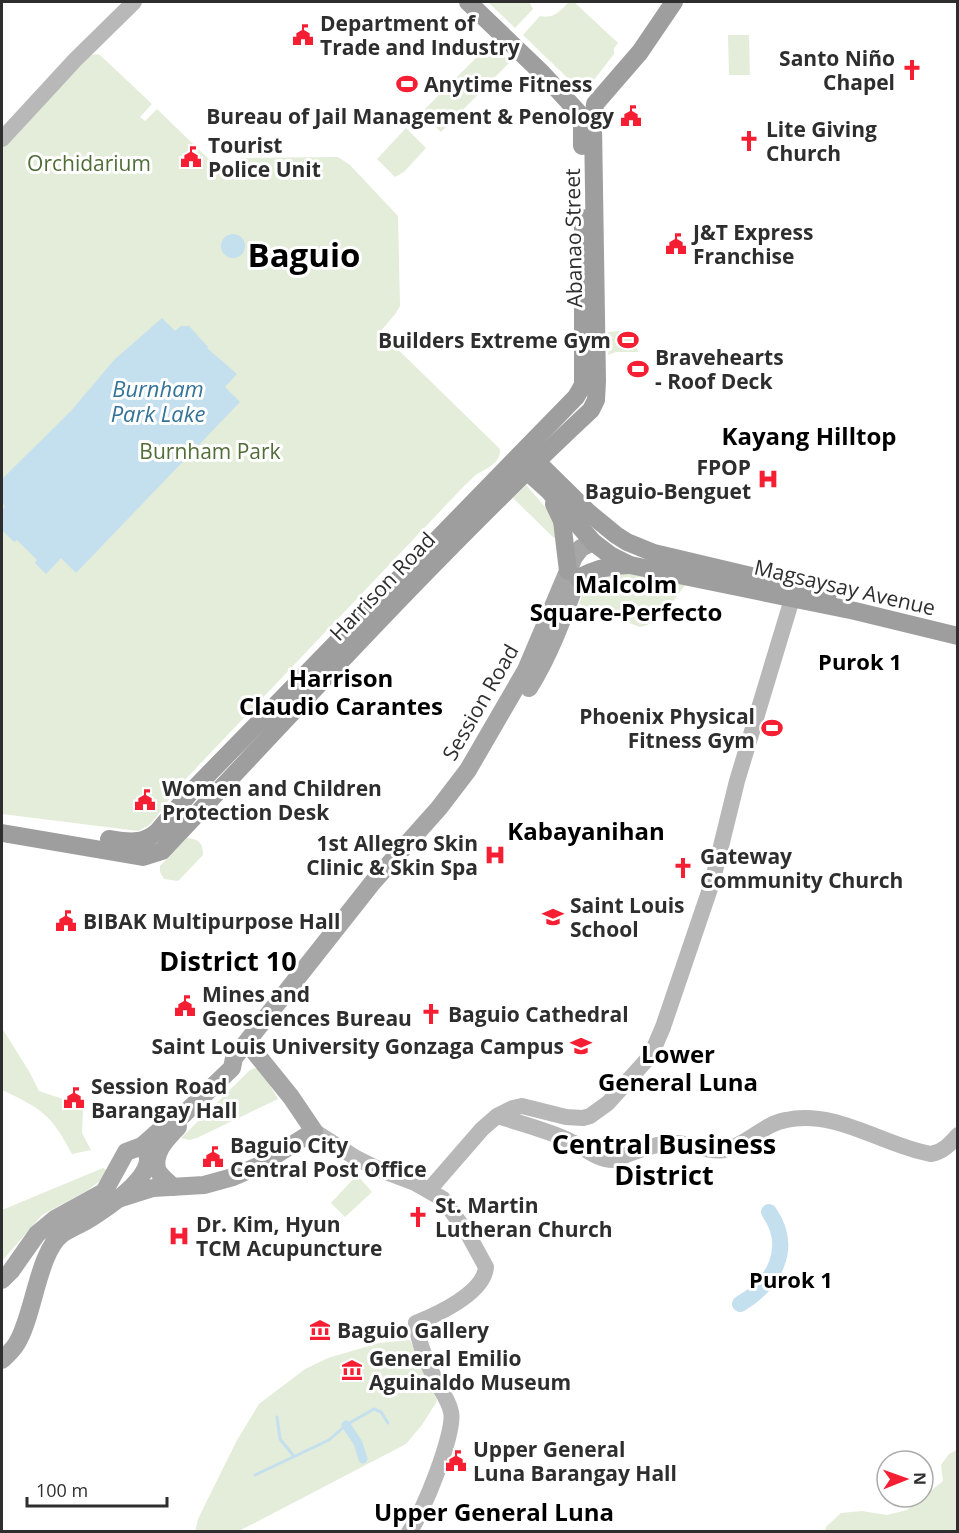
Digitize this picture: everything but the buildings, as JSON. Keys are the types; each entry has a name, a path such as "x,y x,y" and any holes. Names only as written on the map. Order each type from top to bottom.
{"highway":[{"path":"468,2 565,97 582,104 595,104 640,52 674,2"},
{"name":"Abanao Street","path":"565,97 578,112 582,125 588,186"},
{"name":"Abanao Street","path":"525,460 576,397 583,385 588,186 595,104"},
{"name":"Magsaysay Avenue","path":"525,460 593,542 610,555 630,565 695,576 792,599 866,613 957,636"},
{"name":"Magsaysay Avenue","path":"525,460 627,543 654,553 957,627"},
{"name":"Harrison Road","path":"2,824 130,842 140,842 153,836 189,794 525,460"},
{"name":"Harrison Road","path":"2,833 143,857 162,851 481,515 525,460"},
{"path":"549,491 562,521 573,575 603,567 630,565"},
{"path":"588,512 593,542 637,552 654,553"}],"main road":[{"path":"2,139 75,60 134,2"},
{"name":"Session Road","path":"183,1115 232,1068 241,1066 381,889 451,808 469,783 542,666 563,620 573,575 574,557 581,548 593,542"},
{"name":"Session Road","path":"232,1068 234,1058 373,882 440,808 468,770 526,670 573,575"},
{"path":"429,1190 482,1129 497,1116 522,1106 566,1117 590,1116 608,1103 640,1069 657,1045 712,883 737,781 792,599"},
{"path":"253,1050 291,1097 314,1131 356,1158 429,1190 443,1199 484,1261 483,1278 474,1290 416,1323 422,1352 448,1402 452,1419 438,1468 409,1532"},
{"path":"2,1360 16,1345 23,1333 52,1244 62,1234 91,1218 111,1194 122,1156 133,1148 142,1146 177,1115 183,1115 182,1124 163,1143 158,1155 157,1170 173,1187"},
{"path":"497,1116 544,1130 571,1141 605,1160 613,1160 665,1144 687,1144 708,1150 723,1150 785,1120 803,1118 826,1121 931,1154 947,1147 957,1136"},
{"path":"2,1280 37,1234 55,1219 104,1192 111,1194 153,1188 204,1185 249,1170 314,1131"},
{"path":"111,1194 135,1185 146,1168 149,1158 142,1146"}],"green space":[{"path":"488,2 529,2 533,9 515,28"},
{"path":"569,2 574,2 618,43 614,48 614,54 590,85 576,86 523,35 540,16 553,15"},
{"path":"728,35 749,35 750,75 729,75"},
{"path":"491,43 510,62 441,132 421,113"},
{"name":"Burnham Park","path":"97,54 152,104 140,117 145,121 157,109 223,173 238,158 338,157 350,165 398,216 400,306 380,332 500,449 496,461 465,485 179,786 151,824 138,831 2,814 2,148 91,55"},
{"path":"406,128 426,148 404,172 395,177 377,159"},
{"path":"636,331 635,341 638,352 616,352 608,355 610,344 608,332"},
{"path":"526,485 553,516 557,536 554,538 513,498"},
{"path":"615,571 686,584 660,616 640,627 579,604 589,579"},
{"path":"187,838 200,842 203,855 178,881 164,879 160,866"},
{"path":"2,1028 39,1091 75,1103 83,1109 82,1133 91,1150 72,1154 58,1130 44,1114 27,1102 2,1090"},
{"path":"255,1068 261,1070 278,1099 197,1138 189,1140 181,1138 250,1070"},
{"path":"103,1168 106,1170 106,1176 88,1190 42,1215 2,1261 2,1210"},
{"path":"357,1175 372,1192 345,1217 331,1203"},
{"path":"410,1340 437,1401 422,1425 406,1444 239,1531 195,1532 198,1519 236,1442 259,1404 305,1369 328,1358 379,1343"},
{"path":"957,1450 957,1531 825,1531 826,1527 841,1513 862,1511 887,1515 908,1509 935,1509 935,1487 943,1481 941,1465 949,1454"}],"water":[{"path":"233,234 238,235 244,241 244,251 238,257 233,258 228,257 222,251 221,246 222,241 228,235"},
{"name":"Burnham Park Lake","path":"162,318 175,331 181,326 189,326 207,348 237,374 225,387 240,402 76,573 61,558 46,574 35,563 37,560 17,540 14,542 2,530 2,510 5,507 2,501 2,479 71,411 114,360"}],"waterway":[{"path":"740,1304 762,1286 771,1276 777,1264 780,1239 769,1212"},
{"path":"255,1475 329,1440 346,1425 374,1409 381,1412 388,1423"},
{"path":"277,1417 280,1439 293,1455"},
{"path":"346,1425 358,1443 363,1459"}],"place":[{"name":"Department of Trade and Industry","path":"303,35"},
{"name":"Santo Niño Chapel","path":"912,70"},
{"name":"Anytime Fitness","path":"407,84"},
{"name":"Bureau of Jail Management & Penology","path":"631,116"},
{"name":"Lite Giving Church","path":"749,141"},
{"name":"Tourist Police Unit","path":"191,157"},
{"name":"J&T Express Franchise","path":"676,244"},
{"name":"Builders Extreme Gym","path":"628,340"},
{"name":"Bravehearts - Roof Deck","path":"638,369"},
{"name":"FPOP Baguio-Benguet","path":"768,479"},
{"name":"Phoenix Physical Fitness Gym","path":"772,728"},
{"name":"Women and Children Protection Desk","path":"145,800"},
{"name":"1st Allegro Skin Clinic & Skin Spa","path":"495,855"},
{"name":"Gateway Community Church","path":"683,868"},
{"name":"Saint Louis School","path":"553,917"},
{"name":"BIBAK Multipurpose Hall","path":"66,921"},
{"name":"Mines and Geosciences Bureau","path":"185,1006"},
{"name":"Baguio Cathedral","path":"431,1014"},
{"name":"Saint Louis University Gonzaga Campus","path":"581,1046"},
{"name":"Session Road Barangay Hall","path":"74,1098"},
{"name":"Baguio City Central Post Office","path":"213,1157"},
{"name":"St. Martin Lutheran Church","path":"418,1217"},
{"name":"Dr. Kim, Hyun TCM Acupuncture","path":"179,1236"},
{"name":"Baguio Gallery","path":"320,1330"},
{"name":"General Emilio Aguinaldo Museum","path":"352,1370"},
{"name":"Upper General Luna Barangay Hall","path":"456,1461"}],"district":[{"name":"Baguio","path":"304,254"},
{"name":"Kayang Hilltop","path":"809,435"},
{"name":"Malcolm Square-Perfecto","path":"626,597"},
{"name":"Purok 1","path":"860,661"},
{"name":"Harrison Claudio Carantes","path":"341,691"},
{"name":"Kabayanihan","path":"586,830"},
{"name":"District 10","path":"228,960"},
{"name":"Lower General Luna","path":"678,1067"},
{"name":"Central Business District","path":"664,1158"},
{"name":"Purok 1","path":"791,1279"},
{"name":"Upper General Luna","path":"494,1511"}],"park label":[{"name":"Orchidarium","path":"89,163"}]}
